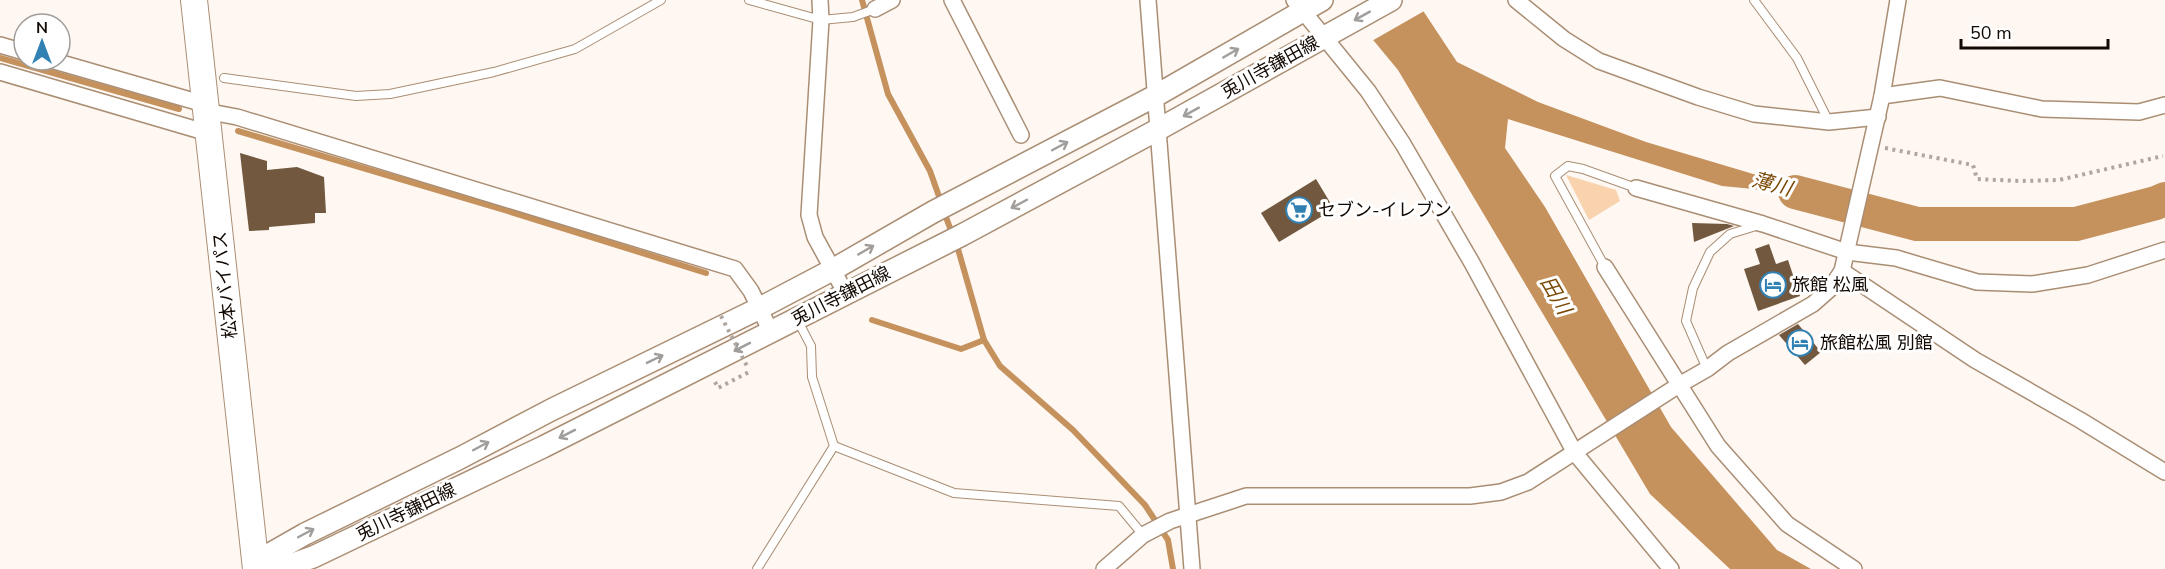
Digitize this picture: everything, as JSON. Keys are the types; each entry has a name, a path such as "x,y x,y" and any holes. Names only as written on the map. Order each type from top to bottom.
{"highway":[{"name":"松本バイパス","path":"195,0 206,116 264,567"}],"main road":[{"name":"兎川寺鎌田線","path":"264,567 313,557 533,452 953,239 1159,129 1390,0"},
{"name":"兎川寺鎌田線","path":"264,567 305,534 760,308 942,207 1156,95 1308,4"}],"street":[{"path":"820,0 821,20 809,215 815,237 834,268 846,294"},
{"path":"875,9 892,0"},
{"path":"952,0 1021,135"},
{"path":"1148,0 1192,569"},
{"path":"1516,0 1564,39 1599,61 1698,97 1754,114 1830,122 1878,117"},
{"path":"1104,569 1147,533 1170,520 1246,496 1470,496 1501,492 1528,482 1728,354 1813,304 1830,289 1842,272 1878,117 1898,0"},
{"path":"1308,4 1403,144 1581,450 1671,569"},
{"path":"72,68 206,116"},
{"path":"0,72 206,116 237,117 735,268 751,291 771,332"},
{"path":"1882,96 1940,88 2042,109 2139,112 2165,105"},
{"path":"1636,188 1977,282 2032,284 2088,275 2165,250"},
{"path":"1605,267 1675,388 1718,446 1787,524 1854,569"},
{"path":"1842,272 1975,360 2165,472"}],"lane":[{"path":"224,78 356,96 390,94 494,72 575,49 661,0"},
{"path":"749,0 821,20 853,18 875,9"},
{"path":"1754,0 1797,57 1830,122"},
{"path":"1605,267 1555,176 1568,166 1636,188"},
{"path":"1707,369 1686,321 1693,288 1710,252 1730,234 1763,224"},
{"path":"757,569 834,446 812,377 812,346 797,319"},
{"path":"834,446 954,493 1119,506 1147,533"}],"path":[{"path":"1870,151 1973,165 1977,179 2019,181 2059,180 2163,156"},
{"path":"722,316 747,366 739,370"},
{"path":"723,378 715,382 718,388 749,372 750,374"}],"shaded area":[{"path":"1566,175 1616,190 1620,201 1589,220"}],"water":[{"name":"田川","path":"1340,0 1416,0 1457,62 1538,102 1646,142 1880,212 1754,189 1722,186 1508,119 1505,148 1545,207 1671,427 1777,550 1811,569 1730,569 1650,494 1398,70"}],"pier":[{"path":"1337,0 1420,0 1426,10 1370,42"}],"building":[{"path":"240,153 267,161 267,170 297,167 324,177 326,213 315,213 315,223 249,231"},
{"path":"1316,179 1334,209 1279,242 1261,213"},
{"path":"1692,223 1727,224 1734,226 1694,242"},
{"name":"旅館 松風","path":"1769,244 1776,264 1788,260 1800,296 1758,311 1744,269 1760,264 1755,249"},
{"name":"旅館松風 別館","path":"1798,324 1821,352 1805,365 1779,335"}],"waterway":[{"path":"862,0 888,94 930,171 941,202"},
{"path":"0,58 179,109"},
{"path":"238,131 706,273"},
{"name":"薄川","path":"1795,192 1917,224 2076,224 2165,199"},
{"path":"944,212 958,249 984,340 1000,366 1073,430 1145,505 1168,540 1173,569"},
{"path":"872,320 961,349 984,340"}],"place":[{"name":"セブン-イレブン","path":"1299,210"},
{"name":"旅館 松風","path":"1773,285"},
{"name":"旅館松風 別館","path":"1800,343"}]}
